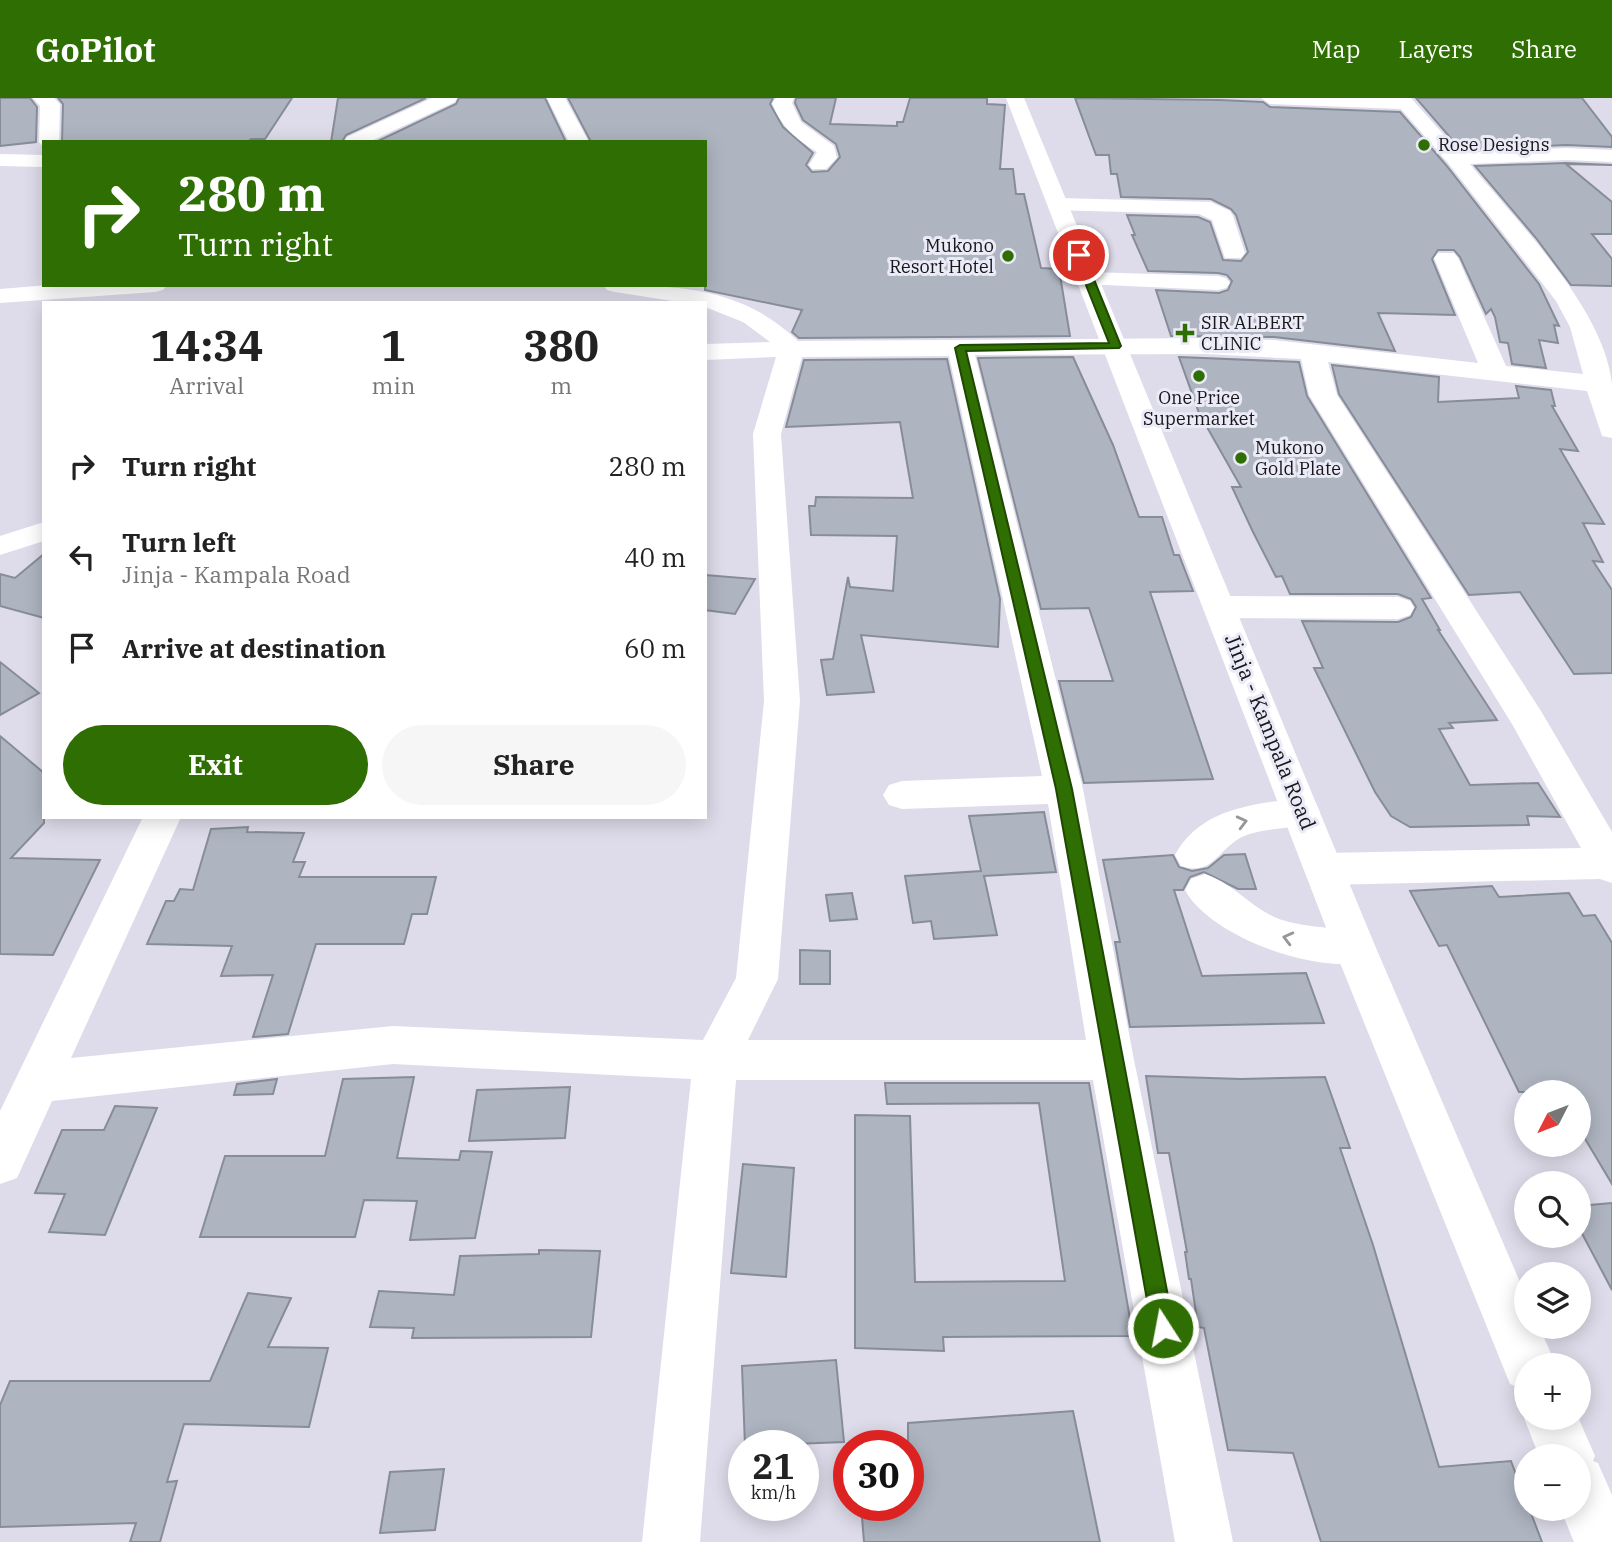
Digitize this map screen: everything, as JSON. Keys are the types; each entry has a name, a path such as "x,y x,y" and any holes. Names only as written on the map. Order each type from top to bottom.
{"main road":[{"path":"42,98 50,104 49,140"},
{"path":"356,140 448,98"},
{"path":"556,98 578,140"},
{"path":"785,98 782,103 787,120 796,131 827,150 827,158 819,165"},
{"name":"Jinja - Kampala Road","path":"1015,98 1221,607 1355,948 1524,1353"},
{"path":"1270,98 1404,101 1455,159 1567,299 1583,327 1612,430"},
{"path":"1455,159 1566,154 1612,156"},
{"path":"0,160 42,160"},
{"path":"1059,205 1203,207 1222,216 1233,253"},
{"path":"1446,258 1495,371"},
{"path":"1089,279 1219,283"},
{"path":"0,296 127,287"},
{"path":"629,287 687,295 706,301"},
{"path":"707,301 766,326 791,349"},
{"path":"707,352 1205,346 1312,352 1599,384"},
{"path":"960,348 1064,789 1112,1060 1204,1542"},
{"path":"671,1542 715,1060 757,979 782,701 767,434 791,349"},
{"path":"1312,352 1323,395 1528,720 1611,864 1325,869"},
{"path":"0,546 42,532"},
{"path":"1221,607 1398,608"},
{"path":"902,795 1064,789"},
{"path":"1301,812 1243,821 1223,827 1208,839 1200,872 1239,918 1265,932 1289,939 1355,948"},
{"path":"0,1162 161,819"},
{"path":"38,1082 393,1045 715,1060 1112,1060"},
{"path":"1591,1514 1603,1542"}],"building":[{"path":"0,98 30,98 37,107 36,142 0,146"},
{"path":"58,98 292,98 265,139 250,140 62,140 63,104"},
{"path":"338,98 426,98 346,135 343,140 331,140"},
{"path":"459,98 545,98 565,140 380,140 456,104"},
{"path":"568,98 773,98 770,104 783,127 813,153 806,165 812,172 828,171 840,157 836,144 803,120 795,103 796,98 836,98 830,124 897,126 897,122 903,122 910,98 987,98 987,104 1005,105 1000,169 1013,169 1016,194 1024,194 1041,268 1059,269 1070,336 799,338 792,332 802,310 705,290 707,140 590,140"},
{"path":"1075,98 1220,100 1263,102 1270,107 1400,112 1446,165 1539,284 1559,326 1554,325 1558,343 1539,340 1546,368 1512,364 1508,343 1500,342 1491,309 1486,314 1460,257 1454,250 1438,250 1432,259 1455,315 1378,313 1395,351 1274,337 1171,336 1156,290 1219,293 1228,290 1232,281 1227,275 1218,273 1148,271 1132,235 1135,235 1127,215 1198,217 1210,222 1223,260 1241,261 1248,252 1236,215 1231,209 1211,199 1121,197 1117,174 1111,174 1109,155 1096,155"},
{"path":"1416,98 1582,98 1612,137 1612,147 1566,145 1461,150"},
{"path":"1566,163 1612,165 1566,164 1612,202 1612,234 1592,234 1612,259 1612,286 1571,285 1536,238 1475,166"},
{"path":"1073,357 1113,445 1139,517 1162,517 1174,555 1179,555 1193,591 1150,592 1213,779 1084,783 1059,681 1113,681 1089,608 1041,609 978,358"},
{"path":"1179,357 1299,362 1307,396 1431,598 1422,599 1438,630 1497,720 1449,723 1453,728 1439,729 1470,785 1538,783 1560,817 1527,816 1529,825 1410,827 1391,816 1375,792 1314,668 1323,668 1302,621 1398,622 1411,617 1416,607 1411,599 1398,594 1290,594 1282,576 1276,577 1253,532 1232,487 1241,487 1199,413"},
{"path":"947,359 1000,599 998,647 861,635 874,692 827,695 821,660 833,659 848,577 850,587 893,591 897,536 811,535 809,506 815,506 816,497 913,498 900,422 786,427 804,360"},
{"path":"1332,365 1439,377 1438,402 1519,398 1516,386 1551,390 1555,406 1552,406 1578,451 1560,449 1604,524 1583,523 1603,562 1593,561 1612,590 1612,673 1574,674 1520,592 1469,595 1339,394"},
{"path":"42,556 42,617 0,606 0,574 15,578"},
{"path":"707,575 755,579 735,614 707,610"},
{"path":"0,662 39,693 0,715"},
{"path":"0,736 42,771 44,823 11,858 100,860 53,955 0,954"},
{"path":"1044,812 1056,872 984,876 997,935 934,939 931,921 913,923 905,876 981,871 969,816"},
{"path":"248,827 247,832 304,833 293,862 305,862 299,877 436,877 427,914 412,914 404,944 316,944 288,1034 253,1037 273,975 221,976 232,946 147,944 166,901 174,901 180,889 193,890 211,829"},
{"path":"1245,854 1256,889 1238,889 1204,872 1190,877 1183,890 1174,890 1202,976 1306,973 1324,1023 1130,1027 1115,942 1120,942 1103,860 1173,855 1179,867 1192,871 1208,868 1224,855"},
{"path":"1492,886 1499,897 1569,893 1583,916 1595,915 1612,943 1612,1184 1591,1149 1591,1080 1514,1082 1447,945 1439,946 1410,891"},
{"path":"852,893 857,919 830,921 826,895"},
{"path":"800,950 830,951 830,984 800,984"},
{"path":"1146,1076 1241,1079 1325,1077 1350,1148 1340,1148 1373,1245 1439,1467 1511,1461 1514,1469 1514,1521 1534,1521 1542,1542 1321,1542 1293,1453 1228,1450 1204,1328 1198,1327 1169,1153 1158,1153"},
{"path":"414,1077 397,1158 459,1160 461,1151 492,1152 475,1238 410,1240 417,1201 364,1200 355,1237 200,1237 225,1156 325,1156 343,1079"},
{"path":"277,1079 273,1094 234,1095 237,1084"},
{"path":"885,1083 1089,1083 1133,1336 943,1337 944,1351 855,1348 855,1115 910,1116 915,1282 1065,1281 1039,1103 887,1104"},
{"path":"570,1087 565,1138 469,1141 477,1090"},
{"path":"115,1106 157,1108 105,1235 49,1232 65,1194 35,1193 62,1130 104,1130"},
{"path":"743,1164 794,1168 786,1277 731,1273"},
{"path":"1612,1203 1612,1290 1590,1248 1591,1205"},
{"path":"539,1250 600,1251 591,1337 412,1338 414,1328 370,1327 379,1291 454,1295 460,1256 539,1254"},
{"path":"248,1293 291,1298 268,1347 328,1348 309,1427 184,1424 167,1482 177,1481 160,1542 130,1542 136,1523 0,1527 0,1405 10,1381 210,1381"},
{"path":"836,1360 843,1430 833,1430 833,1442 819,1443 819,1430 744,1430 742,1366"},
{"path":"1073,1411 1100,1542 864,1542 862,1521 924,1521 924,1430 908,1430 908,1423"},
{"path":"444,1469 435,1530 380,1533 390,1472"}],"place":[{"name":"Rose Designs","path":"1424,145"},
{"name":"Mukono Resort Hotel","path":"1008,256"},
{"name":"SIR ALBERT CLINIC","path":"1185,333"},
{"name":"One Price Supermarket","path":"1199,376"},
{"name":"Mukono Gold Plate","path":"1241,458"}],"route":[{"path":"1079,255 1116,346 960,348 1064,789 1163,1328"}]}
